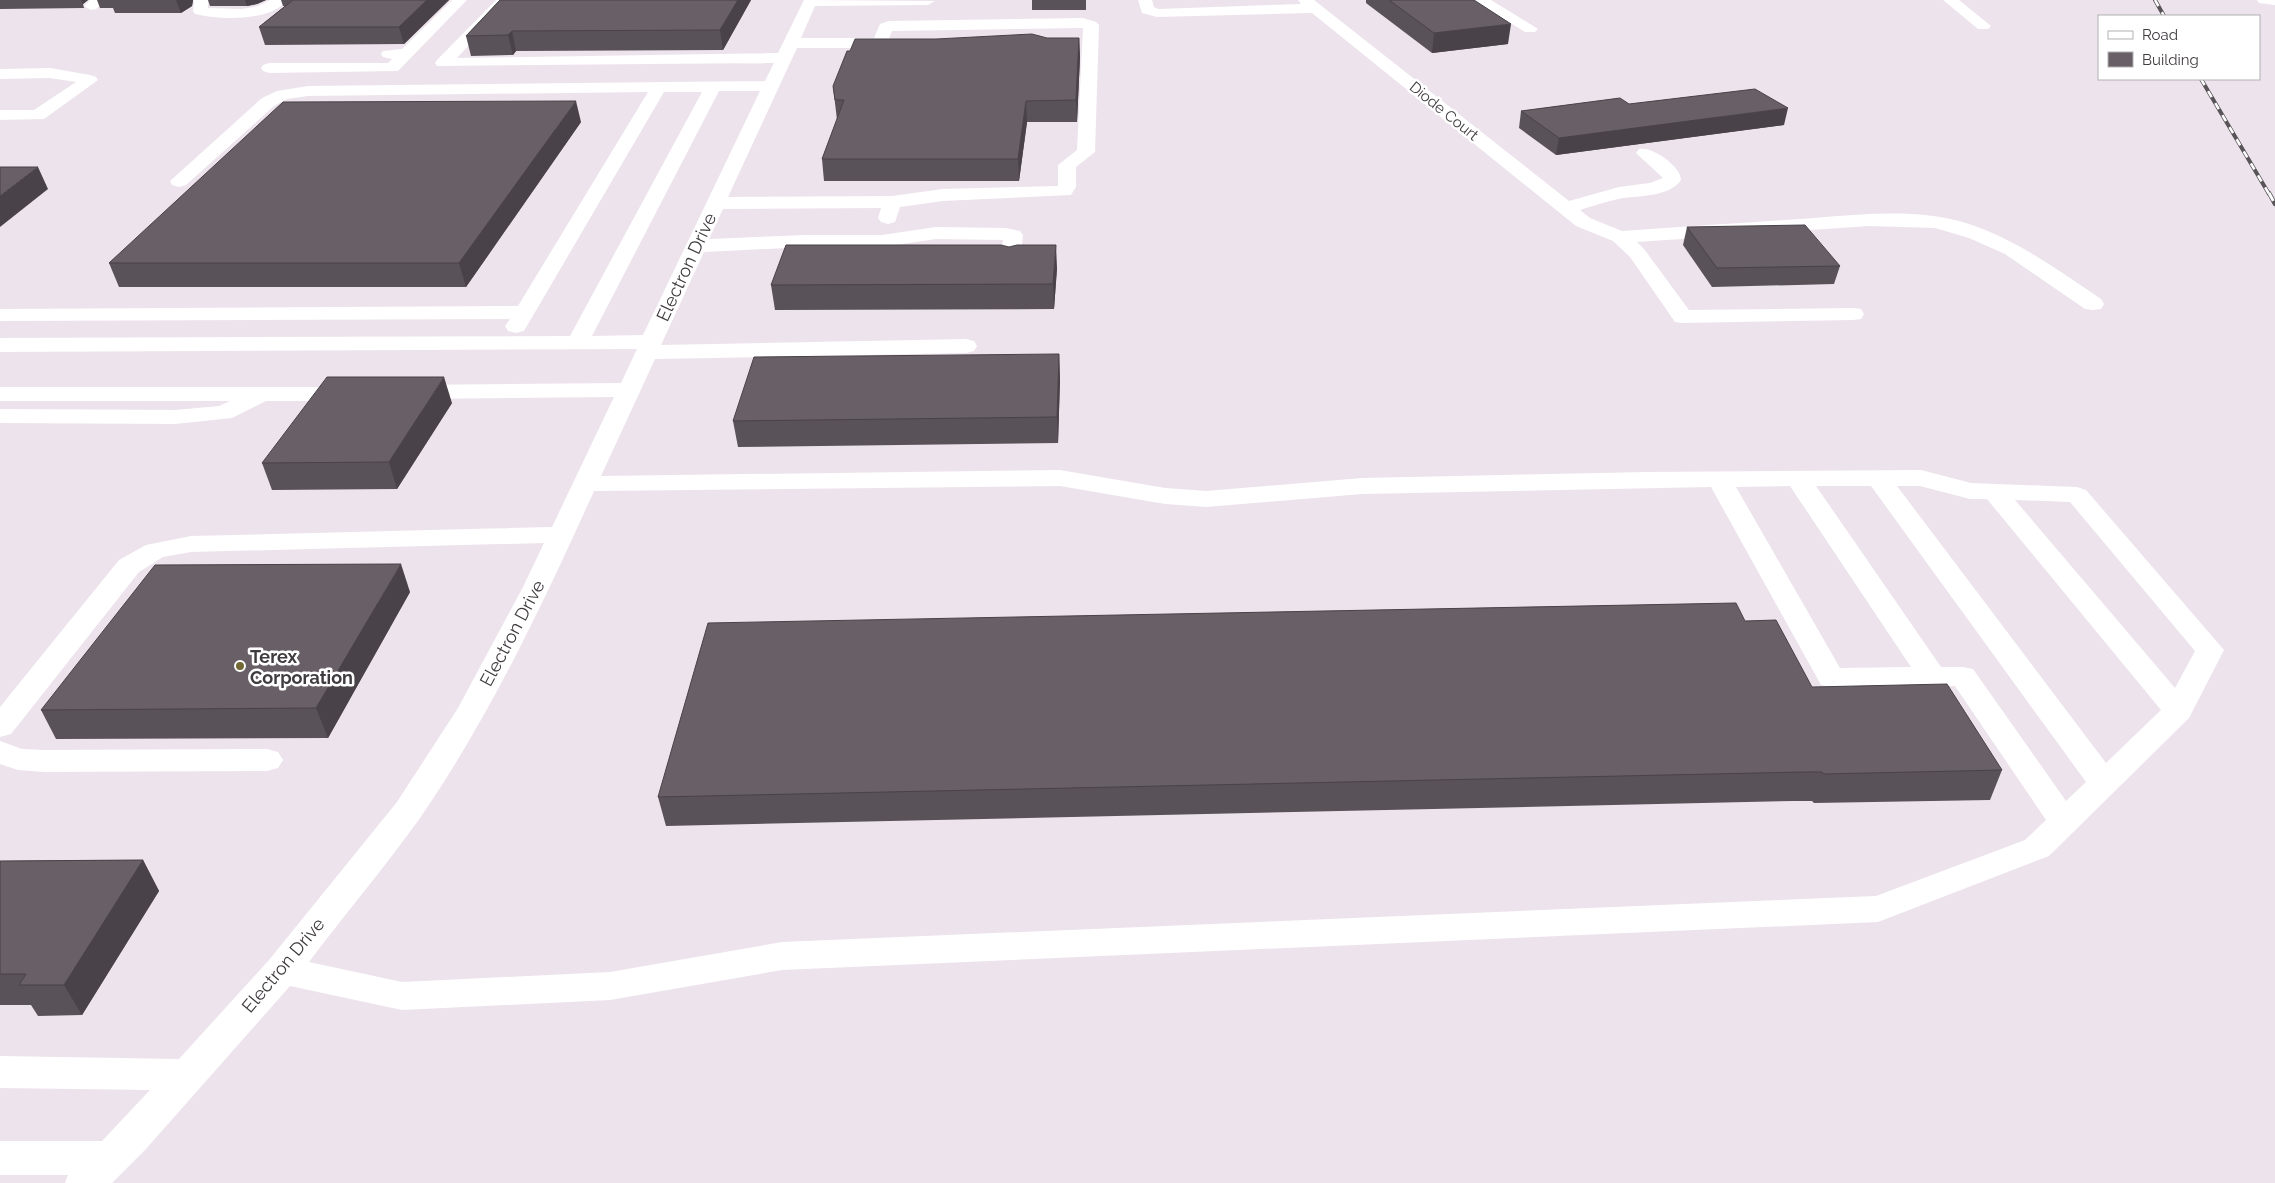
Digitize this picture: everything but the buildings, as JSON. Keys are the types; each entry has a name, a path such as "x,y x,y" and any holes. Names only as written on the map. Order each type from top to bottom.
{"street":[{"path":"201,0 200,11 217,15 252,11 280,0"},
{"path":"269,68 392,68 460,0"},
{"path":"504,0 443,63 787,51 880,43 907,43"},
{"path":"1145,0 1147,10 1157,13 1236,5 1307,2"},
{"path":"1480,0 1530,29"},
{"path":"1950,0 1983,26"},
{"path":"2264,0 2275,1"},
{"path":"810,1 928,1"},
{"name":"Electron Drive","path":"98,1170 132,1138 282,970 408,810 472,709 537,587 810,1"},
{"name":"Diode Court","path":"1307,2 1583,222 1620,237"},
{"path":"716,203 892,202 943,195 1056,193 1064,191 1067,187 1067,165 1086,152 1091,25 1083,23 949,32 887,26 880,43"},
{"path":"353,54 406,54"},
{"path":"0,74 50,73 90,80 38,115 0,115"},
{"path":"178,182 268,102 283,95 308,91 770,86"},
{"path":"578,342 713,87"},
{"path":"507,343 659,88"},
{"path":"397,90 406,103 419,106"},
{"path":"628,105 648,105"},
{"path":"1565,208 1619,193 1654,188 1665,185 1672,180 1672,174 1645,152"},
{"path":"882,241 892,202"},
{"path":"1620,237 1869,220 1909,220 1955,226 1991,239 2025,256 2093,304"},
{"path":"696,246 806,241 882,241 936,233 1006,234 1013,236 1010,263"},
{"path":"1620,237 1637,253 1683,317 1853,314"},
{"path":"0,315 525,312"},
{"path":"0,345 578,342 649,347 966,346"},
{"path":"0,394 264,394 629,390"},
{"path":"0,416 185,416 224,413 264,394"},
{"path":"282,970 402,996 610,986 782,956 1878,909 2037,848 2178,711 2210,650 2077,494 1970,492 1921,478 1362,486 1206,499 1165,496 1060,478 585,484"},
{"path":"1878,478 2104,783"},
{"path":"1798,479 1932,676"},
{"path":"1720,480 1831,678 1963,676 2064,822"},
{"path":"1994,492 2178,711"},
{"path":"0,727 129,566 155,551 191,544 561,535"},
{"path":"0,752 18,759 44,761 267,760"},
{"path":"0,1072 188,1075"},
{"path":"0,1158 98,1170"}],"railway":[{"path":"2155,0 2163,15"},
{"path":"2202,80 2269,194"},
{"path":"2269,193 2275,204"}],"place":[{"name":"Terex Corporation","path":"240,666"}]}
